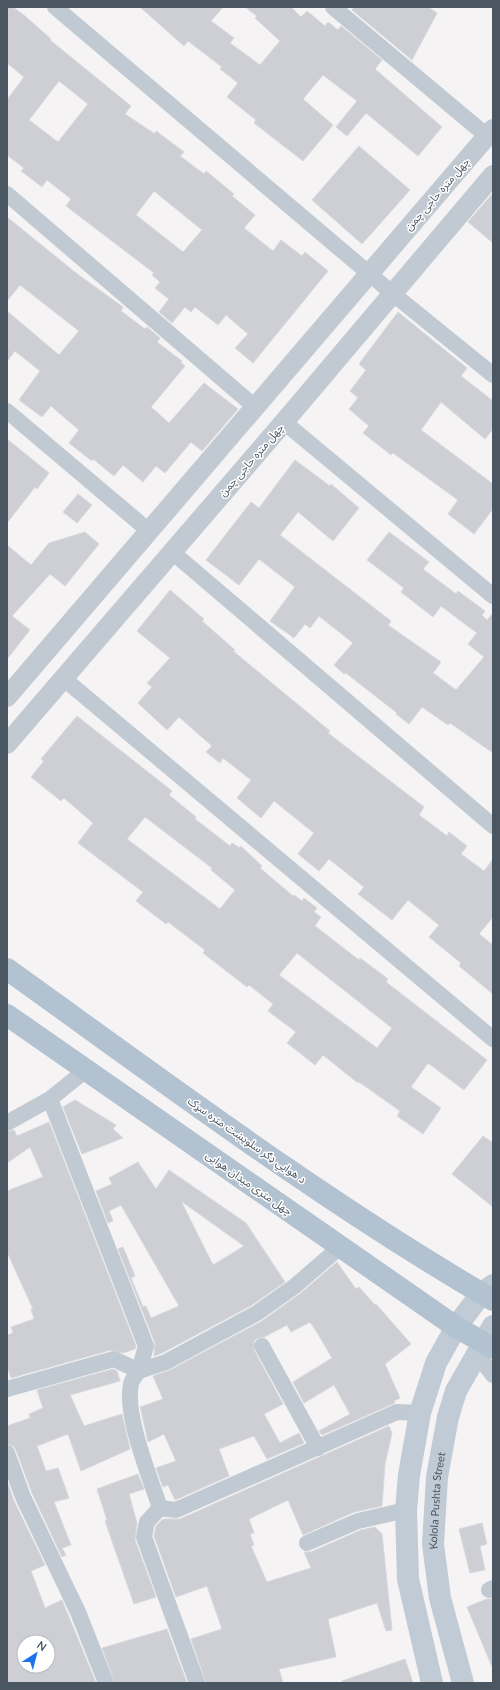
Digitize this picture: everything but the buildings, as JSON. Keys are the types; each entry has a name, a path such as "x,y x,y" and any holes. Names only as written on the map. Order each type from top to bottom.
{"main road":[{"name":"د هوايي ډګر سلویښت متره سړک","path":"7,969 337,1203 433,1266 489,1293"},
{"name":"چهل متری میدان هوایی","path":"7,1015 456,1327 486,1342"},
{"path":"432,1683 408,1579 406,1510 420,1413 436,1363 456,1327 489,1293"},
{"name":"Kolola Pushta Street","path":"463,1683 440,1598 433,1544 437,1477 448,1417 456,1391 486,1342"}],"street":[{"path":"55,7 392,293 493,375"},
{"path":"333,7 490,132"},
{"name":"چهل متره حاجی چمن","path":"9,690 149,531 490,132"},
{"name":"چهل متره حاجی چمن","path":"7,744 171,551 284,422 493,175"},
{"path":"7,194 255,407"},
{"path":"7,411 149,531"},
{"path":"284,422 493,596"},
{"path":"171,551 493,826"},
{"path":"63,678 493,1038"},
{"path":"7,1124 50,1099 86,1070"},
{"path":"50,1099 146,1346 139,1371 131,1383 130,1408 140,1446 160,1508"},
{"path":"7,1390 114,1359 139,1371 166,1362 256,1314 295,1286 340,1247"},
{"path":"486,1342 493,1375"},
{"path":"262,1346 318,1448"},
{"path":"160,1508 176,1510 397,1412 420,1413"},
{"path":"7,1453 23,1497 78,1612 106,1683"},
{"path":"160,1508 147,1522 144,1537 196,1683"},
{"path":"307,1543 358,1521 406,1510"}]}
